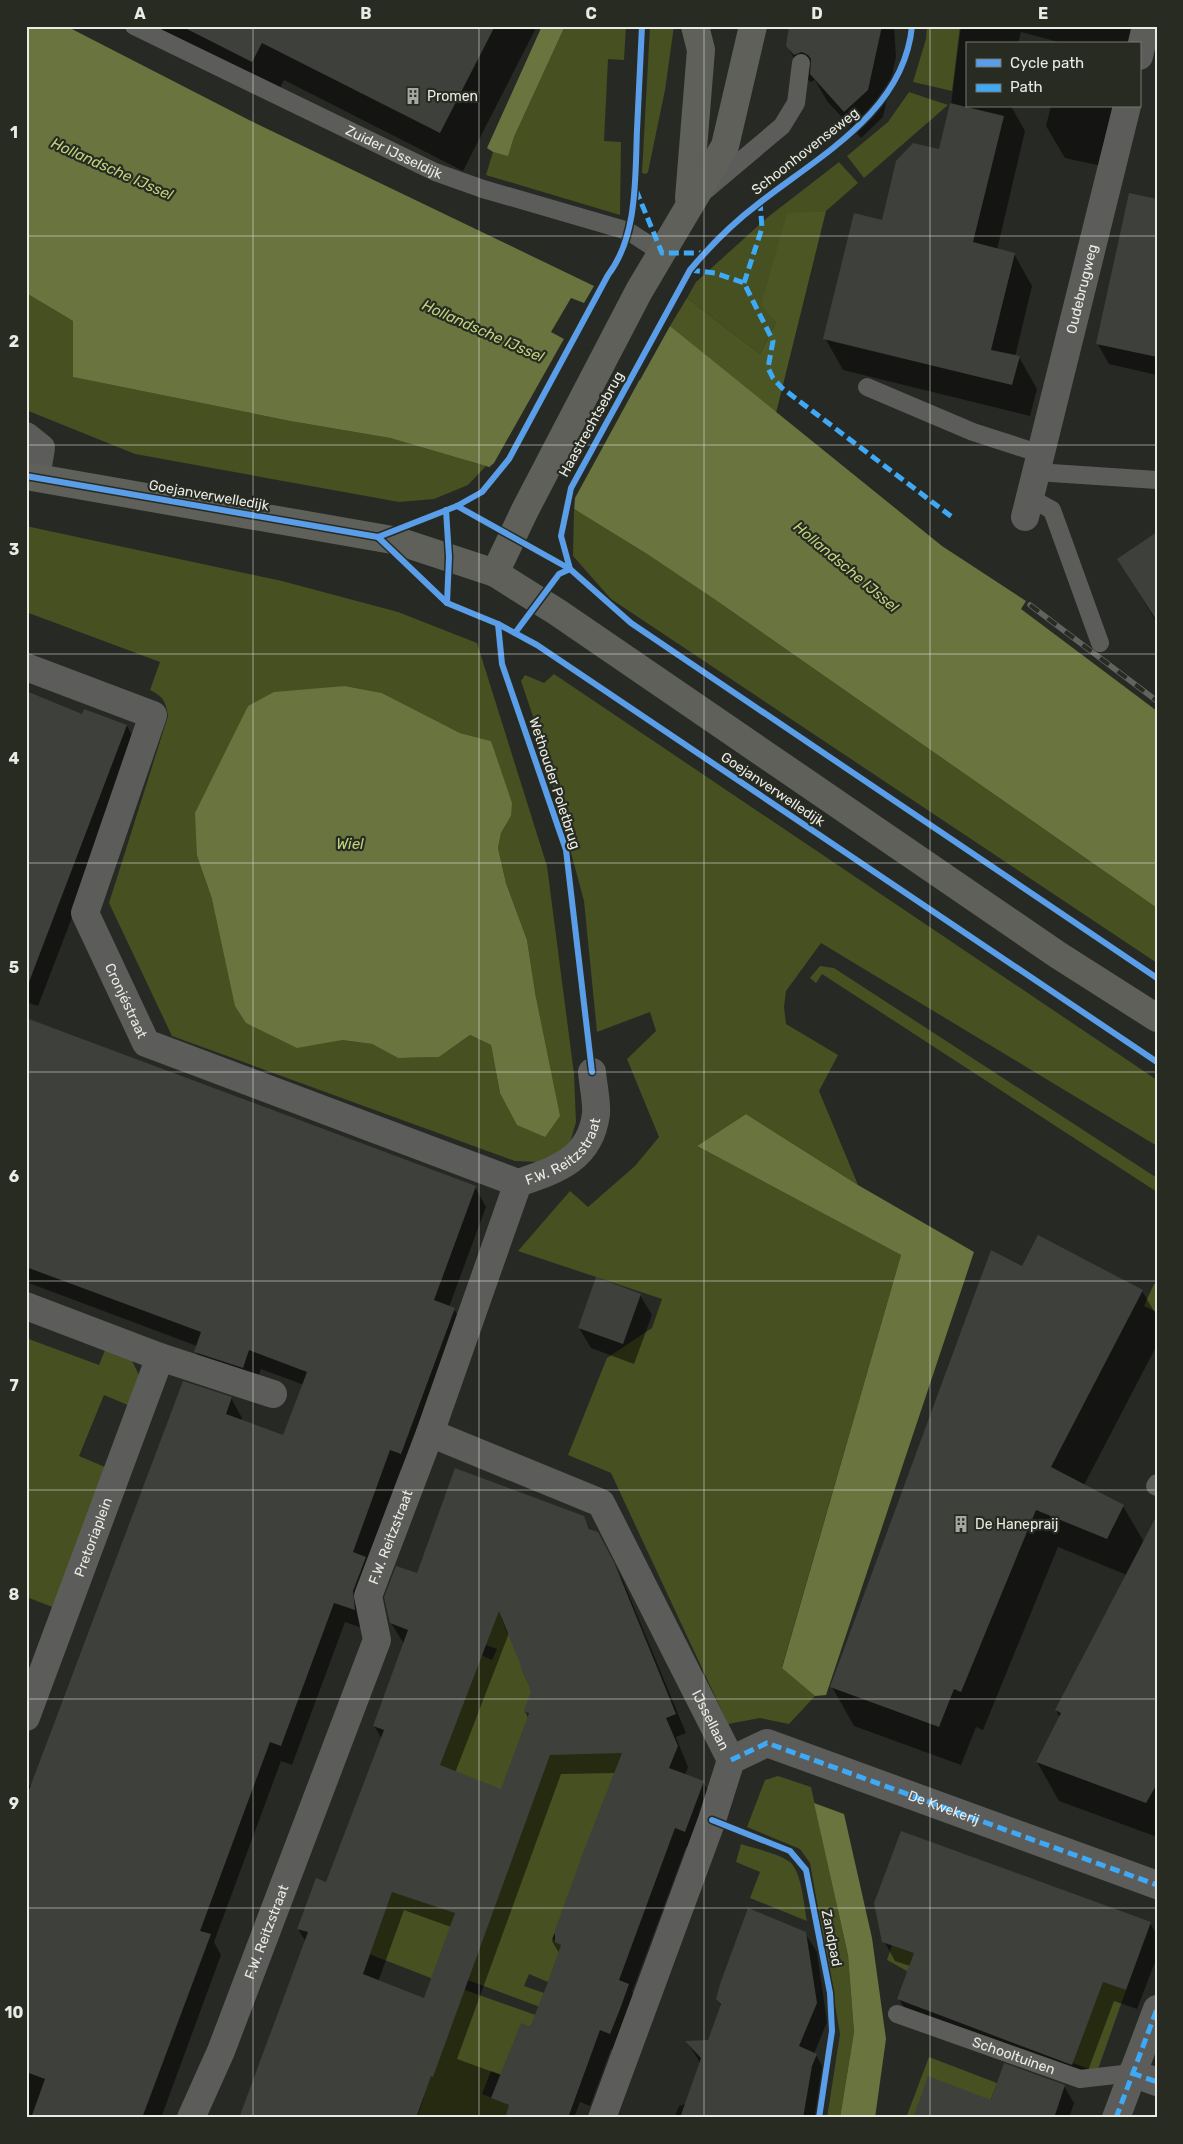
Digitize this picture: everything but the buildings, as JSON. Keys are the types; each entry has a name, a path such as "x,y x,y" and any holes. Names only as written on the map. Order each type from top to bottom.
{"main road":[{"path":"662,253 688,205 725,146 753,26"},
{"path":"688,205 703,34"},
{"name":"Haastrechtsebrug","path":"495,573 523,515 640,291 662,253"},
{"name":"Goejanverwelledijk","path":"31,476 398,541 495,573 564,617 1050,949 1157,1018"}],"street":[{"path":"1140,52 1146,26"},
{"name":"Oudebrugweg","path":"1033,485 1127,108"},
{"name":"Goejanverwelledijk","path":"26,436 41,448 31,476"},
{"name":"Cronjéstraat","path":"26,667 153,715 85,912 146,1043 518,1183"},
{"name":"F.W. Reitzstraat","path":"191,2118 221,2051 377,1640 368,1596 430,1434 518,1183 568,1163 586,1146 596,1114 592,1072"},
{"path":"26,1306 160,1357 273,1394"},
{"name":"Pretoriaplein","path":"26,1717 160,1357"},
{"name":"IJssellaan","path":"430,1434 601,1503 731,1760 712,1820 602,2118"},
{"name":"De Kwekerij","path":"731,1760 767,1743 1157,1885"},
{"path":"1116,2118 1144,2078 1157,2009"}],"lane":[{"name":"Zuider IJsseldijk","path":"134,26 434,172 482,189 628,231 662,253"},
{"path":"688,205 782,126 796,103 801,63"},
{"path":"866,387 973,432 1033,485 1052,510 1100,643"},
{"path":"1033,485 1157,480"},
{"path":"1157,1483 1155,1486 1157,1486"},
{"name":"Schooltuinen","path":"897,2014 1080,2079 1144,2078"}],"shaded area":[{"path":"565,26 626,26 624,60 608,59 604,141 621,142 620,215 486,175 493,152 508,155 514,137"},
{"path":"650,26 674,26 665,90 648,172 646,174 642,173"},
{"path":"927,26 960,26 952,91 913,82 926,39"},
{"path":"909,92 948,105 864,178 847,156 888,122"},
{"path":"839,162 858,183 826,211 787,214 776,322 760,354 687,298 696,282 768,217"},
{"path":"826,211 776,413 670,326 687,298 760,354 776,322 761,305 787,213"},
{"path":"26,293 73,321 74,377 290,421 390,438 486,466 468,485 434,499 399,502 135,454 26,410"},
{"path":"574,509 647,554 717,601 1157,908 1157,963 611,599 573,556"},
{"path":"26,526 282,581 398,612 477,643 547,866 574,1074 576,1122 570,1143 556,1154 538,1162 515,1161 172,1036 109,903 168,716 163,700 150,690 160,662 26,612","holes":["345,686 382,693 460,733 491,741 511,816 501,833 498,848 506,883 527,940 536,998 500,1093 491,1045 470,1035 439,1057 398,1058 372,1044 342,1040 212,899 197,856 234,738 248,706 316,690"]},
{"path":"554,674 1157,1080 1157,1146 821,943 786,991 784,1007 786,1024 838,1055 819,1091 858,1185 746,1114 697,1146 901,1255 782,1667 815,1696 789,1724 760,1718 728,1724 611,1473 568,1455 607,1358 652,1328 662,1299 518,1251 570,1191 588,1207 635,1166 659,1137 627,1059 656,1031 650,1012 597,1032 584,901 539,734 521,681 525,675 544,683"},
{"path":"820,966 834,968 1157,1178 1157,1192 822,974 816,983 810,978"},
{"path":"1154,1284 1157,1284 1157,1312 1144,1306"},
{"path":"26,1338 99,1365 105,1350 131,1359 140,1377 130,1406 104,1395 79,1456 105,1467 55,1608 29,1598 26,1604"},
{"path":"459,1593 512,1613 501,1617 507,1633 518,1629 519,1652 526,1679 544,1706 528,1701 524,1712 540,1717 460,1902 436,1980 341,1943 421,1760 481,1655 492,1660 497,1649 473,1640"},
{"path":"638,1743 552,1939 580,1949 548,1982 529,1974 524,1986 544,1993 567,2017 457,1976 526,1820 551,1751"},
{"path":"778,1776 811,1787 848,1955 854,2032 840,2118 827,2118 840,2034 810,1863 800,1849 747,1827 765,1780"},
{"path":"741,1844 776,1855 792,1864 800,1883 807,1921 750,1898 760,1872 736,1862"},
{"path":"987,1940 1126,1990 1097,2072 1073,2063 887,1960 892,1945"},
{"path":"462,1989 553,2021 549,2033 521,2024 519,2081 491,2071 482,2094 510,2105 505,2118 417,2118 424,2097 412,2093"},
{"path":"929,2057 997,2083 984,2118 906,2118"}],"water":[{"name":"Hollandsche IJssel","path":"26,26 66,26 249,120 594,286 584,303 571,298 551,332 640,380 670,326 942,546 1026,601 1021,609 1157,711 1157,908 717,601 647,554 531,484 486,466 390,438 290,421 73,377 73,321 26,293"},
{"path":"542,26 565,26 514,137 508,156 493,152 487,148"},
{"name":"Wiel","path":"345,686 382,693 460,733 491,741 512,803 511,816 501,833 498,848 506,883 527,940 536,998 560,1116 545,1137 517,1125 500,1093 491,1045 470,1035 439,1057 398,1058 372,1044 342,1040 297,1048 246,1023 235,1006 212,899 197,856 195,813 248,706 274,692"},
{"path":"746,1114 858,1185 974,1252 826,1695 815,1696 782,1668 901,1255 697,1146"},
{"path":"814,1803 844,1814 872,1938 886,2039 875,2118 840,2118 854,2032 848,1955"}],"pier":[{"path":"670,324 575,498 574,512 530,487 487,469 494,463 565,337 639,377"}],"railway":[{"path":"1030,605 1157,701"}],"marked path":[{"path":"636,190 662,253 704,253"},
{"path":"744,283 762,228 760,202"},
{"path":"690,270 715,273 744,283 773,341 768,368 773,378 782,388 952,517"},
{"path":"731,1760 767,1743 1157,1885"},
{"path":"1116,2118 1157,2009"},
{"path":"1132,2073 1157,2082"}],"cycle path":[{"path":"26,476 378,537 457,506 482,492 509,459 608,275 618,260 625,242 630,224 635,186 642,26"},
{"name":"Schoonhovenseweg","path":"570,569 561,536 571,488 690,270 740,219 831,149 855,129 876,107 893,83 906,56 912,26"},
{"path":"457,506 570,569 631,623 1157,978"},
{"path":"446,510 449,557 447,603"},
{"path":"378,537 447,603 498,624 537,645 1157,1062"},
{"path":"515,633 559,574 570,569"},
{"name":"Wethouder Poletbrug","path":"498,624 502,664 566,850 592,1072"},
{"name":"Zandpad","path":"712,1820 790,1851 806,1870 830,1993 832,2031 819,2118"}],"place":[{"name":"Promen","path":"413,96"},
{"name":"De Hanepraij","path":"961,1524"}]}
